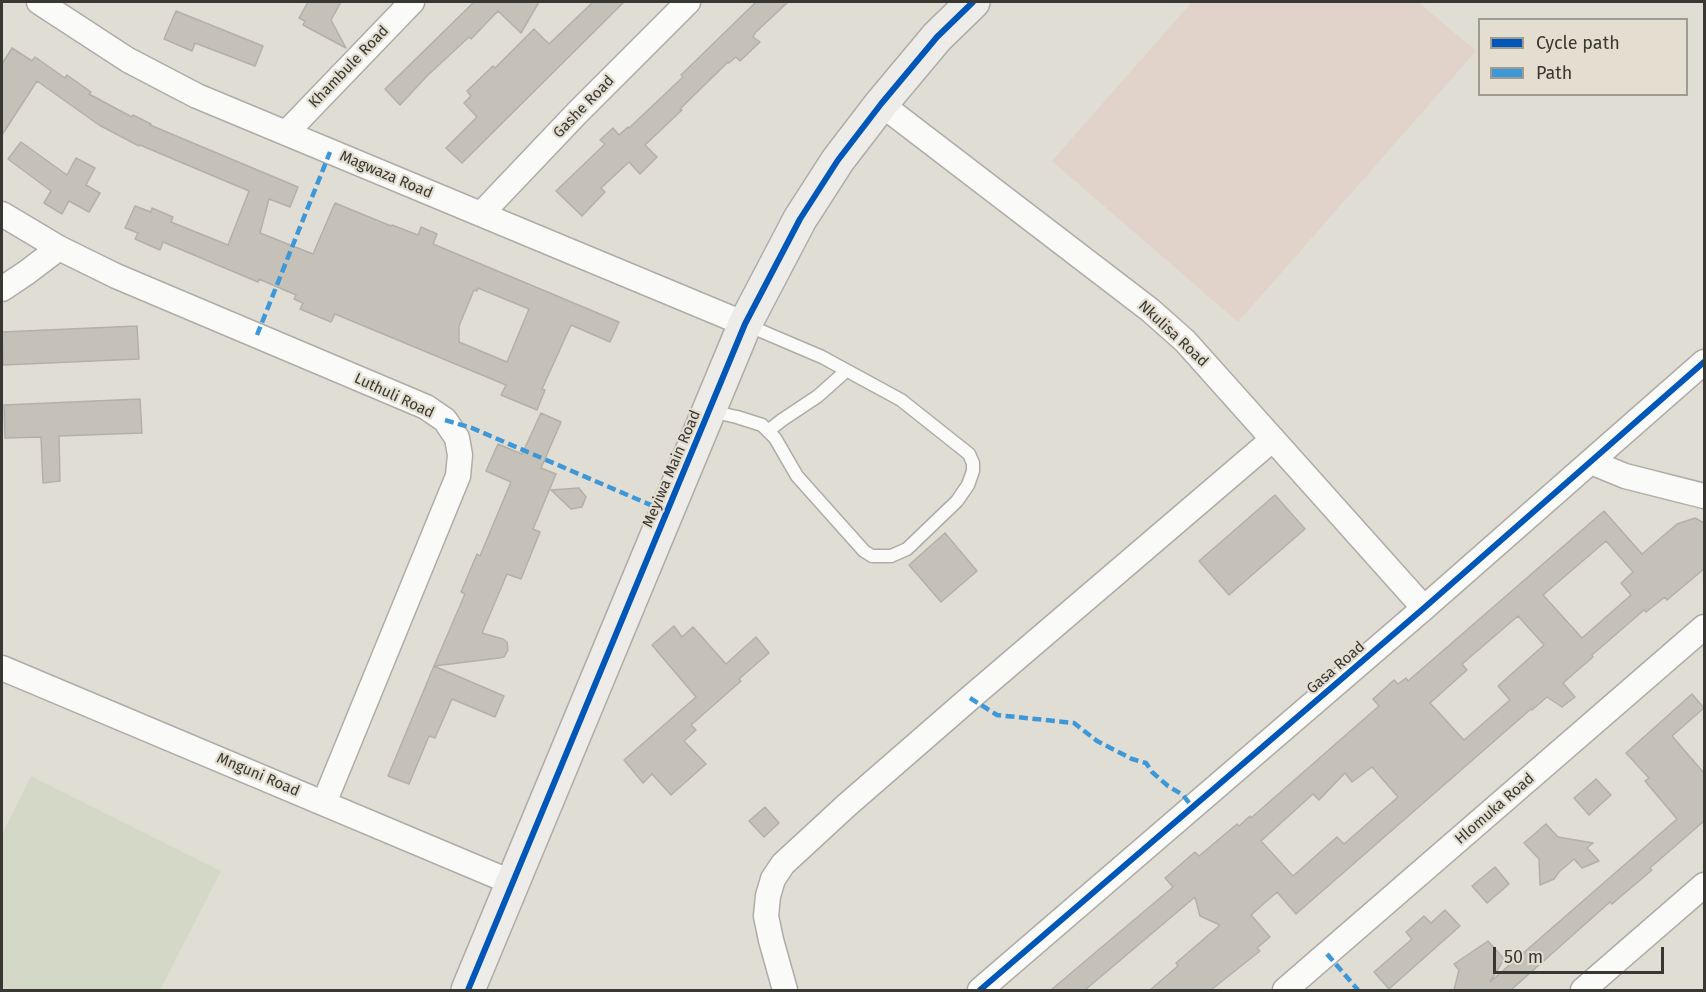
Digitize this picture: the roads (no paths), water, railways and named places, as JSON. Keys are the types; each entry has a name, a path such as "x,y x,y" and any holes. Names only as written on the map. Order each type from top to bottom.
{"street":[{"name":"Magwaza Road","path":"39,2 128,60 197,96 745,324"},
{"name":"Khambule Road","path":"286,133 412,2"},
{"name":"Gashe Road","path":"481,214 577,113 688,2"},
{"name":"Meyiwa Main Road","path":"468,990 745,324 800,219 838,160 937,37 973,2"},
{"name":"Nkulisa Road","path":"881,104 1150,310 1185,341 1424,608"},
{"name":"Luthuli Road","path":"2,214 59,248 116,276 426,407 445,420 457,438 460,455 458,476 324,803"},
{"path":"2,289 59,248"},
{"name":"Gasa Road","path":"980,990 1424,608 1704,362"},
{"path":"785,990 766,916 773,879 783,864 970,698 1273,439"},
{"path":"1591,462 1625,476 1704,496"},
{"name":"Hlomuka Road","path":"1285,990 1704,627"},
{"name":"Mnguni Road","path":"2,668 513,883"},
{"path":"1583,990 1704,885"}],"lane":[{"path":"709,411 762,425 776,438 797,476 864,551 872,556 891,556 907,549 957,501 968,485 973,471 973,463 969,454 902,400 795,345 745,324"},
{"path":"768,431 818,396 846,371"}]}
